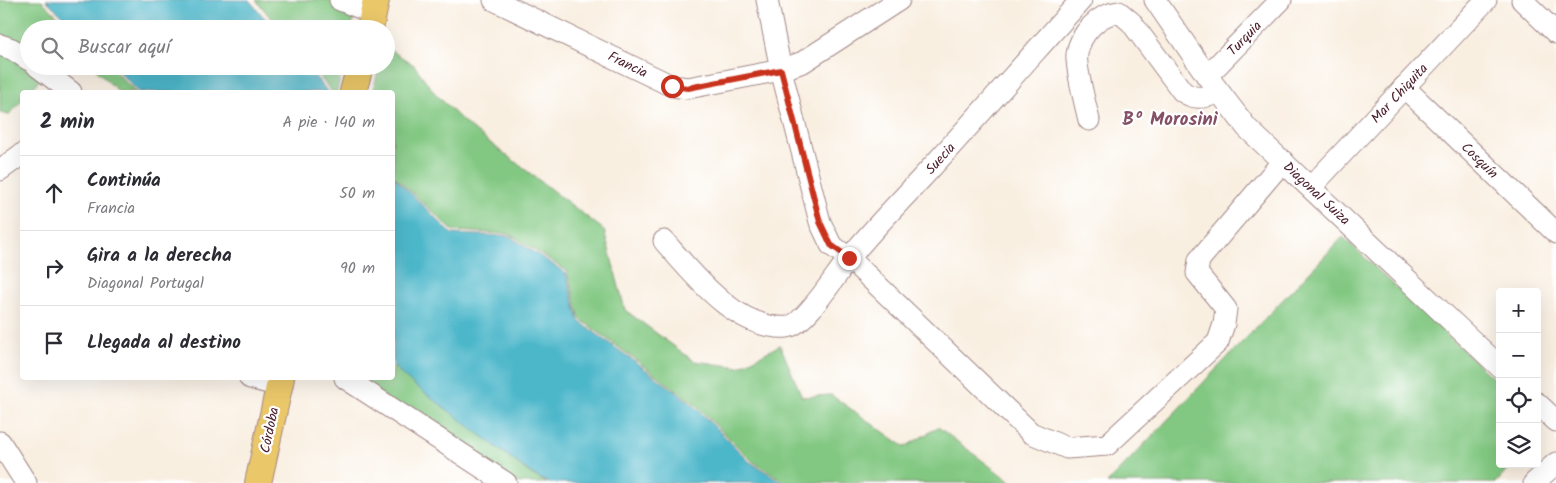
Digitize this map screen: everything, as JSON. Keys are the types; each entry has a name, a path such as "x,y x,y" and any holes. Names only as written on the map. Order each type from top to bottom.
{"main road":[{"path":"354,90 358,75"},
{"name":"Córdoba","path":"258,483 280,382"}],"street":[{"path":"340,0 373,14"},
{"name":"Francia","path":"494,0 672,86 688,88 781,70 803,62 899,0"},
{"path":"767,0 781,70 820,222 831,245 849,258 1031,433 1067,448 1107,445 1218,342 1224,324 1226,309 1197,273 1199,260 1284,161"},
{"name":"Suecia","path":"664,241 695,277 730,308 754,320 775,327 790,327 802,319 849,258 1081,0"},
{"name":"Diagonal Suiza","path":"1156,0 1207,76 1247,128 1284,161 1496,364"},
{"name":"Turquia","path":"1207,76 1281,0"},
{"name":"Mar Chiquita","path":"1311,187 1486,0"},
{"path":"1522,0 1556,33"},
{"path":"1089,120 1077,54 1088,31 1099,18 1120,6 1182,91 1190,97 1200,98 1220,93"},
{"path":"0,45 20,55"},
{"path":"49,75 68,90"},
{"name":"Cosquín","path":"1404,87 1556,233"},
{"path":"0,170 20,155"},
{"path":"265,380 280,382"},
{"path":"348,380 506,483"},
{"path":"1541,407 1556,421"},
{"path":"0,442 22,482"},
{"path":"1534,483 1556,463"}],"green space":[{"path":"0,0 41,0 62,20 20,20 20,75 44,75 31,90 20,90 20,102 9,115 0,113"},
{"path":"256,0 330,0 355,14 353,20 273,20"},
{"path":"395,53 414,65 434,92 467,125 604,230 625,310 694,361 739,367 780,345 802,397 831,395 905,447 938,427 1012,483 787,483 752,461 691,401 580,319 567,271 509,234 453,231 395,177 395,90 373,90 377,75 395,75"},
{"path":"101,75 118,75 134,90 117,90"},
{"path":"318,75 341,75 337,90 330,90"},
{"path":"1343,237 1496,381 1496,468 1509,468 1496,483 1107,483"},
{"path":"395,368 531,474 547,483 518,483 357,380 395,380"}],"water":[{"path":"46,0 249,0 266,20 66,20"},
{"path":"122,75 314,75 326,90 137,90"},
{"path":"395,178 452,234 509,236 566,273 579,321 690,402 750,462 784,483 549,483 532,474 404,377 395,367"}],"district":[{"name":"Bº Morosini","path":"1170,118"}],"route":[{"path":"672,86 688,88 781,70 820,222 831,245 849,258"}]}
